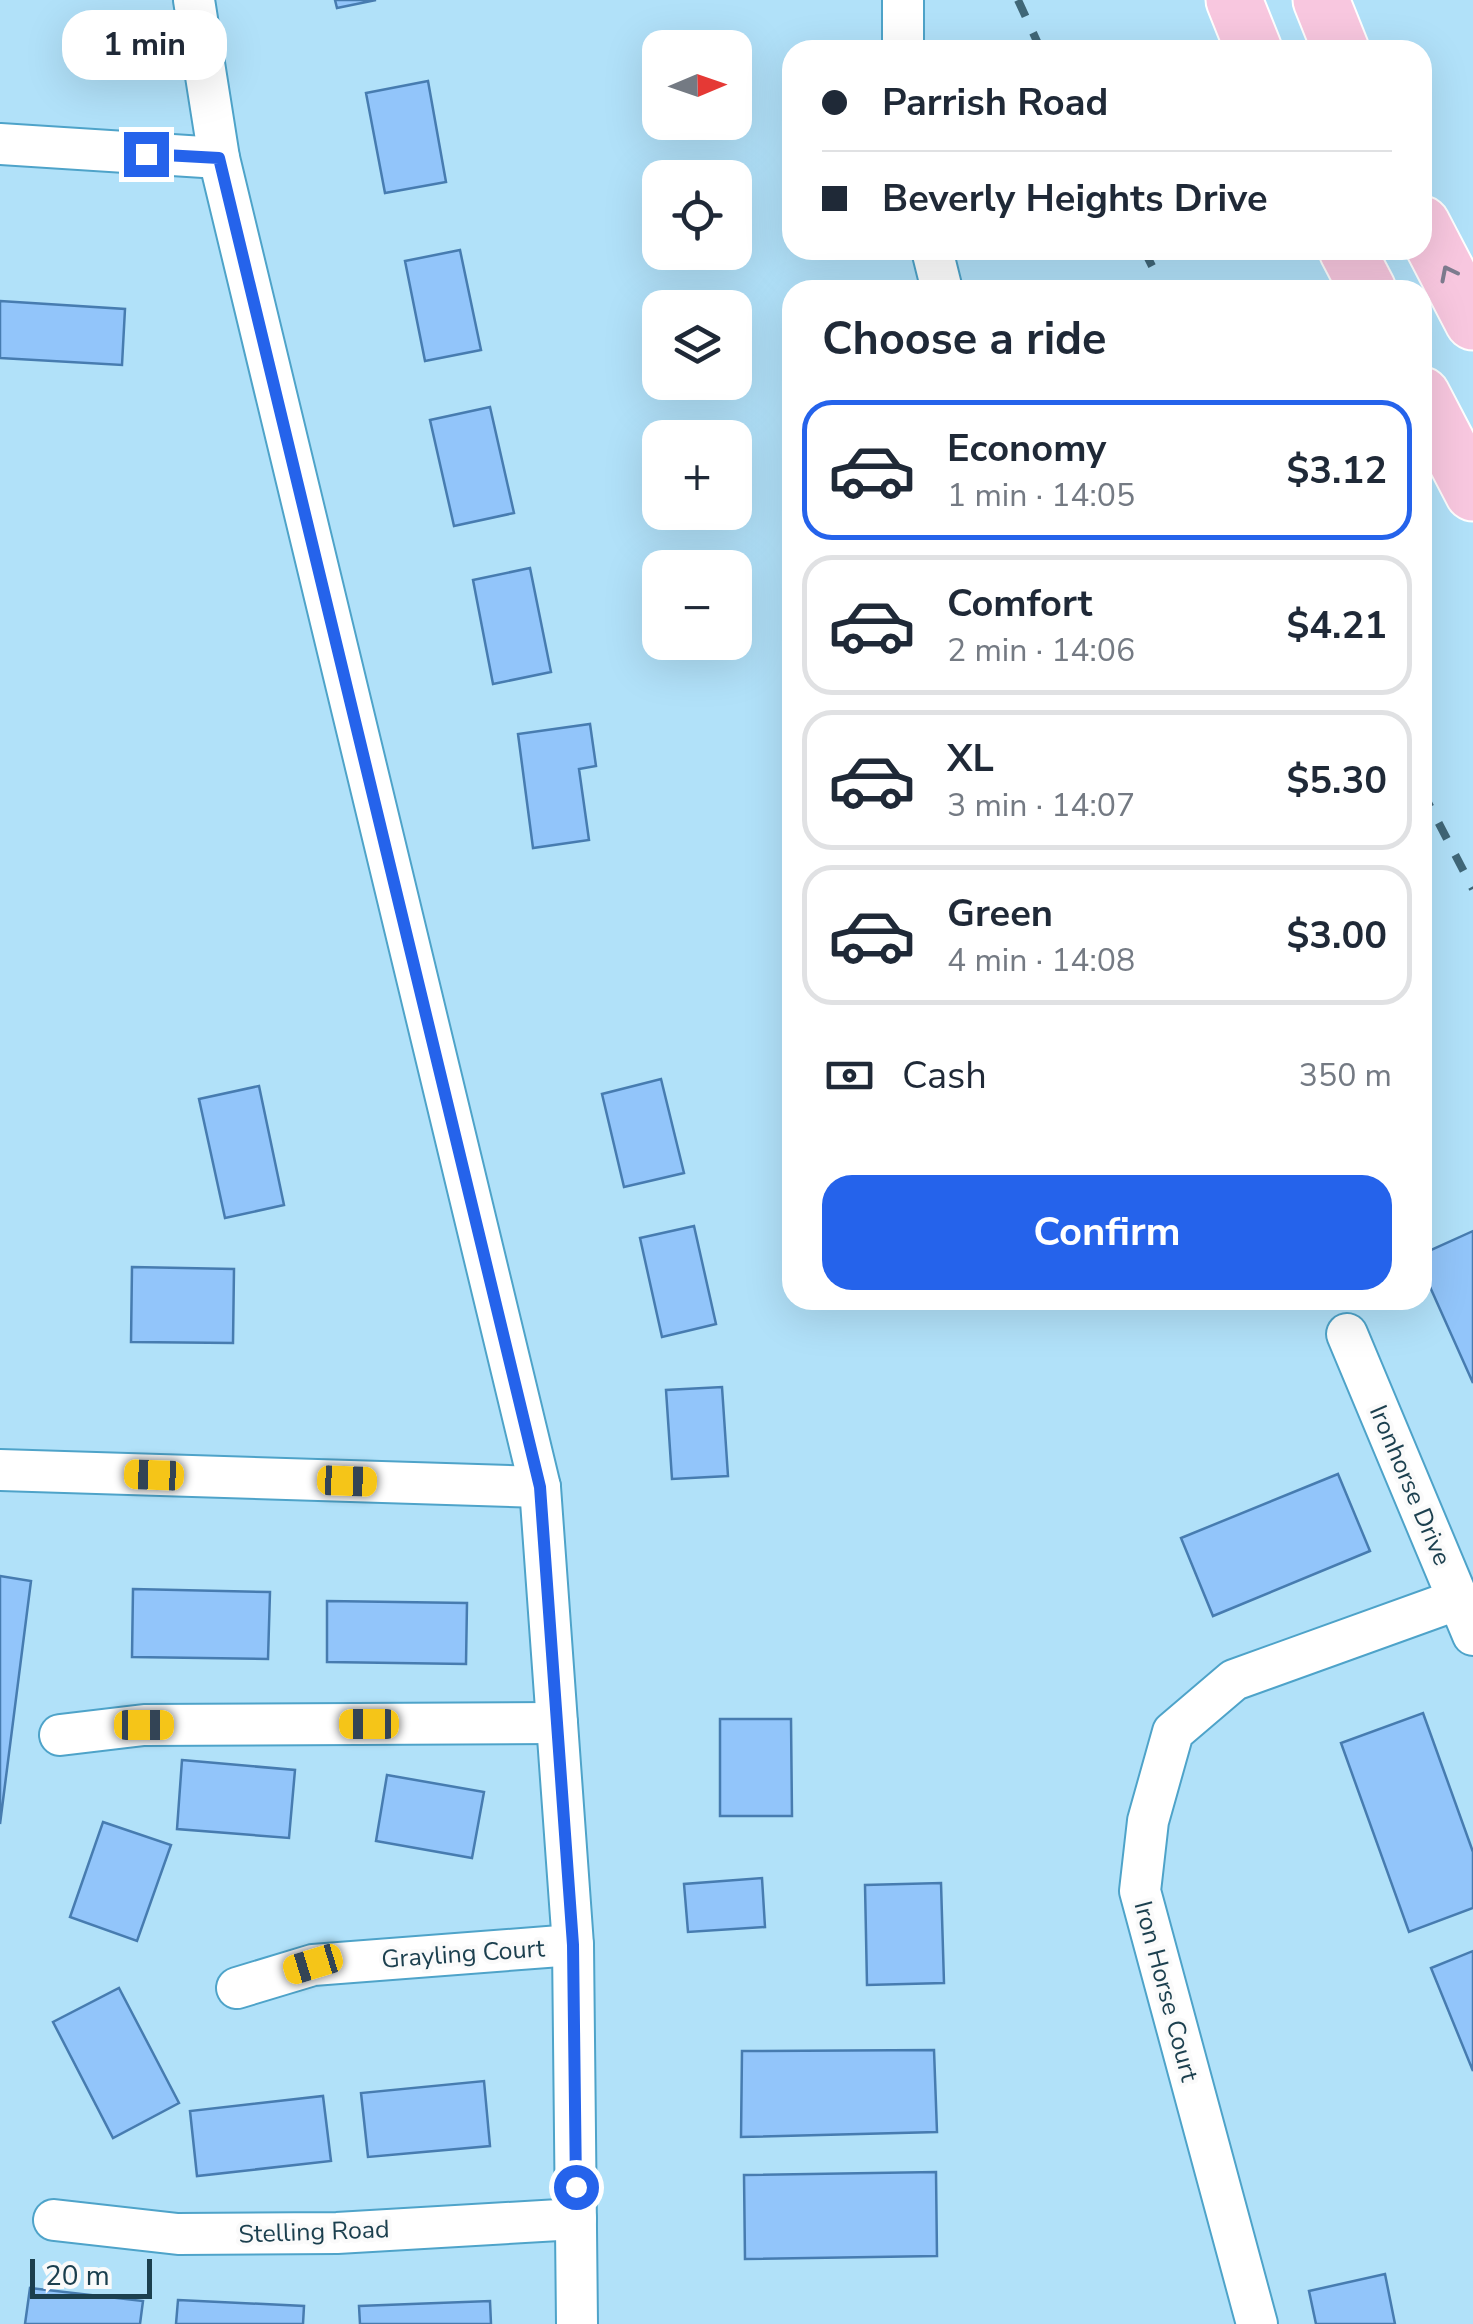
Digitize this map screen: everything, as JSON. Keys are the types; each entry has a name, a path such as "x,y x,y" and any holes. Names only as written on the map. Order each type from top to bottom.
{"main road":[{"path":"1234,0 1250,40"},
{"path":"1320,0 1337,40"},
{"path":"1432,243 1473,322"},
{"path":"1432,415 1473,493"}],"street":[{"path":"194,0 219,158 540,1487 573,1945 577,2324"},
{"path":"902,0 904,40"},
{"path":"0,144 219,158"},
{"name":"Ironhorse Drive","path":"1347,1334 1466,1617"},
{"path":"0,1470 540,1487"},
{"name":"Iron Horse Court","path":"1257,2324 1140,1892 1148,1821 1172,1732 1234,1680 1466,1617"},
{"path":"60,1734 144,1725 557,1724"},
{"name":"Grayling Court","path":"237,1988 313,1964 573,1945"},
{"name":"Stelling Road","path":"54,2220 178,2234 336,2233 576,2219"}],"building":[{"path":"335,0 376,0 337,8"},
{"path":"428,81 446,182 385,193 366,93"},
{"path":"460,250 481,350 425,361 405,261"},
{"path":"0,301 125,309 122,365 0,358"},
{"path":"490,407 514,513 454,526 430,420"},
{"path":"530,568 551,672 493,684 473,580"},
{"path":"590,724 596,766 579,769 589,840 533,848 518,734"},
{"path":"661,1079 684,1173 624,1187 602,1094"},
{"path":"259,1086 284,1205 225,1218 199,1099"},
{"path":"694,1226 716,1324 662,1337 640,1238"},
{"path":"1473,1231 1473,1383 1432,1291 1432,1249"},
{"path":"132,1267 234,1269 233,1343 131,1342"},
{"path":"722,1387 728,1476 672,1479 666,1390"},
{"path":"1338,1474 1370,1551 1213,1616 1181,1538"},
{"path":"0,1576 31,1581 0,1824"},
{"path":"133,1589 270,1592 268,1659 132,1657"},
{"path":"327,1601 467,1603 466,1664 327,1662"},
{"path":"1423,1713 1473,1852 1473,1908 1409,1932 1341,1743"},
{"path":"720,1719 791,1719 792,1816 720,1816"},
{"path":"182,1760 295,1770 289,1838 177,1829"},
{"path":"387,1775 484,1792 472,1858 376,1841"},
{"path":"103,1822 171,1845 137,1941 70,1917"},
{"path":"762,1878 765,1927 688,1932 684,1884"},
{"path":"941,1883 944,1983 867,1985 865,1885"},
{"path":"1473,1951 1473,2071 1431,1968"},
{"path":"119,1988 179,2103 113,2138 53,2022"},
{"path":"934,2050 937,2132 741,2137 742,2051"},
{"path":"484,2081 490,2146 368,2157 361,2093"},
{"path":"323,2096 331,2161 197,2176 190,2111"},
{"path":"936,2172 937,2256 745,2259 744,2175"},
{"path":"1385,2274 1395,2324 1316,2324 1309,2291"},
{"path":"30,2288 143,2301 140,2324 25,2324"},
{"path":"178,2300 304,2306 303,2324 176,2324"},
{"path":"490,2301 491,2324 360,2324 359,2306"}],"railway":[{"path":"1018,0 1036,40"},
{"path":"1149,260 1159,280"},
{"path":"1432,810 1473,889"}],"route":[{"path":"146,154 219,158 540,1487 573,1945 576,2187"}]}
